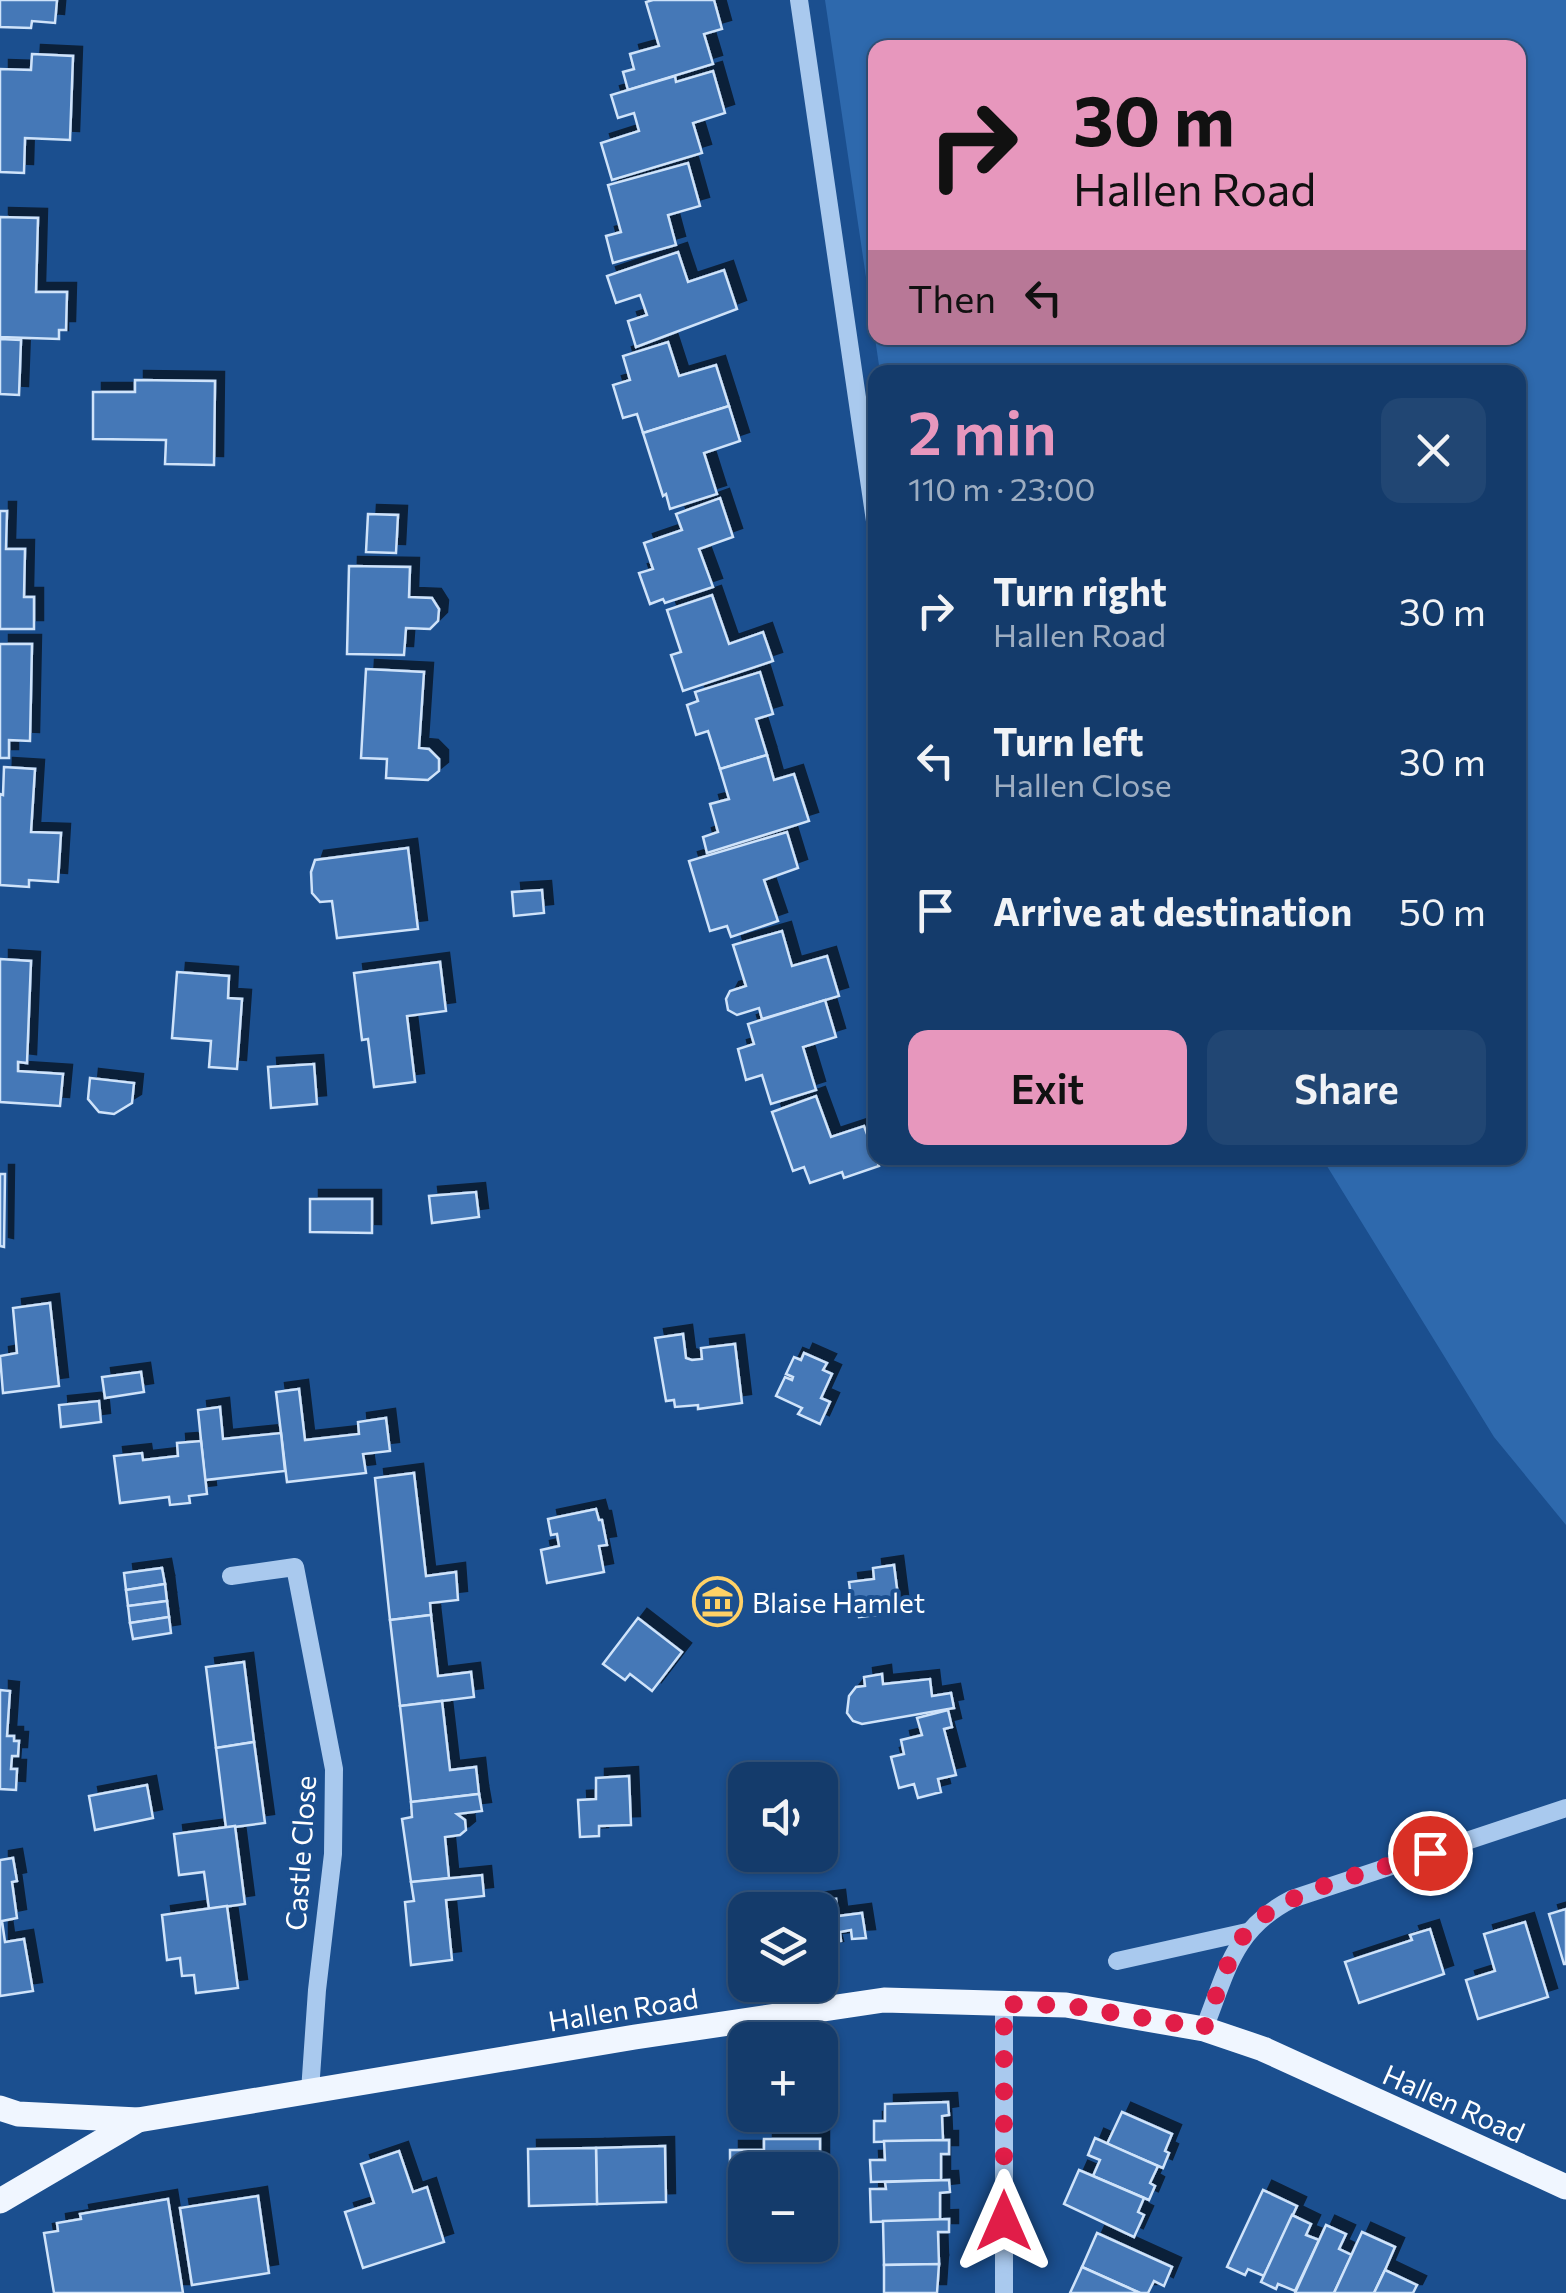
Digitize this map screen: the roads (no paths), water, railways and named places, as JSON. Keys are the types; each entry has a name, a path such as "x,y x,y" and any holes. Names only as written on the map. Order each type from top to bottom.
{"main road":[{"name":"Hallen Road","path":"0,2108 35,2116 138,2120 616,2040 884,2000 1066,2005 1204,2028 1263,2048 1566,2187"},
{"name":"Hallen Road","path":"0,2201 138,2120"}],"street":[{"path":"799,0 868,472"},
{"name":"Castle Close","path":"231,1576 295,1566 334,1770 332,1854 316,1990 310,2092"},
{"path":"1204,2028 1234,1953 1266,1912 1292,1899 1566,1808"},
{"path":"1117,1960 1247,1932"},
{"path":"1004,2004 1004,2293"}],"place":[{"name":"Blaise Hamlet","path":"717,1602"}]}
